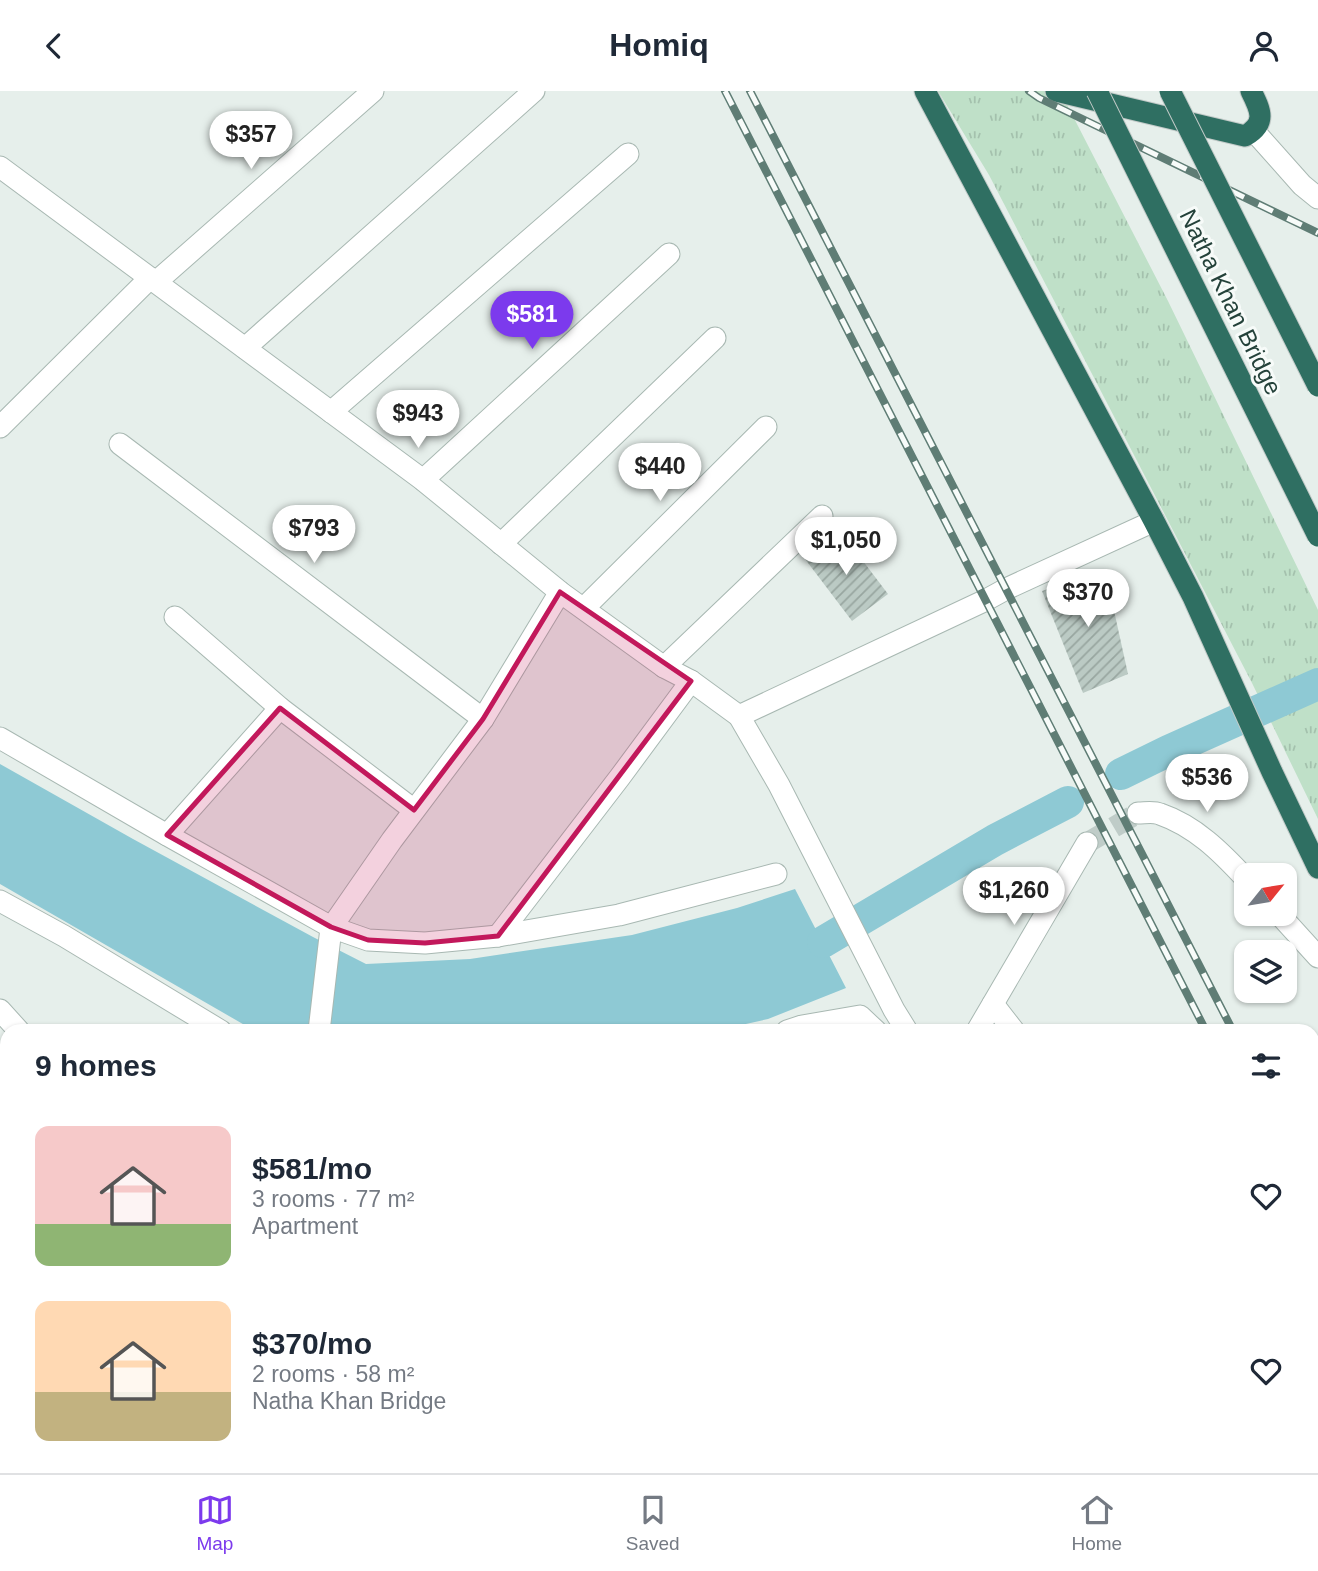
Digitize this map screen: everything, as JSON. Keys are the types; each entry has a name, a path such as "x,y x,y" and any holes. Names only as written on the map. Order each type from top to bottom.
{"highway":[{"path":"925,91 1193,597 1318,868"},
{"path":"1056,91 1245,136 1254,131 1261,116 1251,91"},
{"name":"Natha Khan Bridge","path":"1097,91 1318,536"},
{"name":"Natha Khan Bridge","path":"1170,91 1318,386"}],"street":[{"path":"0,427 153,280 373,91"},
{"path":"245,348 534,91"},
{"path":"1254,131 1318,198"},
{"path":"331,412 628,154"},
{"path":"0,167 423,480 560,592 664,667 691,681 739,716 779,785 903,1024"},
{"path":"423,480 669,254"},
{"path":"501,544 715,338"},
{"path":"584,608 766,428"},
{"path":"120,444 483,719"},
{"path":"664,667 822,516"},
{"path":"739,716 1154,521"},
{"path":"320,1024 331,927 483,719 560,592"},
{"path":"175,617 280,708 414,810"},
{"path":"498,936 691,681"},
{"path":"167,835 280,708"},
{"path":"0,739 331,927 368,940 425,943 498,936 620,915 776,874"},
{"path":"1138,813 1157,812 1195,831 1234,866"},
{"path":"981,1024 1087,843"},
{"path":"0,901 64,936 209,1024"},
{"path":"1290,926 1318,957"},
{"path":"993,1003 1009,1024"},
{"path":"0,1010 13,1024"},
{"path":"814,1024 860,1016 869,1024"}],"highlighted area":[{"path":"560,592 691,681 498,936 425,943 368,940 331,927 167,835 280,708 414,810 483,719"}],"green space":[{"path":"938,91 1060,91 1168,301 1318,610 1318,819 1252,683 989,175"}],"water":[{"path":"0,764 366,964 470,959 632,935 737,908 795,889 846,988 768,1019 746,1024 243,1024 0,884"}],"building":[{"path":"841,532 888,594 852,621 805,559"},
{"path":"1105,570 1128,674 1083,693 1042,591"}],"waterway":[{"path":"1121,774 1318,684"},
{"path":"823,942 995,840 1068,802"}],"tunnel":[{"path":"1087,843 1138,813"}],"railway":[{"path":"725,91 1202,1024"},
{"path":"750,91 1229,1024"},
{"path":"1029,91 1318,233"}]}
